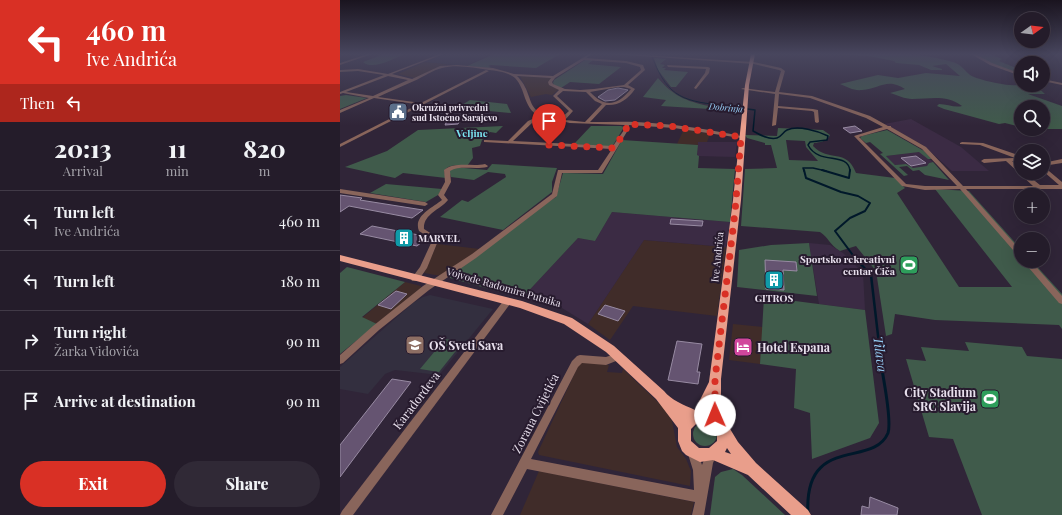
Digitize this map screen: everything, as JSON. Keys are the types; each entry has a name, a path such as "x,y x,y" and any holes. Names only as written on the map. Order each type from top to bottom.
{"main road":[{"name":"Ive Andrića","path":"719,421 715,415 715,379 730,264 745,106 746,78"},
{"name":"Vojvode Radomira Putnika","path":"340,258 435,282 568,321 601,342 660,395 681,410 698,416"},
{"name":"Ive Andrića","path":"698,416 704,407 715,379"},
{"name":"Vojvode Radomira Putnika","path":"660,395 685,427"},
{"path":"726,435 721,448 712,453 700,454 692,451 684,439 685,427 690,421 698,416 708,416 719,421 724,427 726,435 733,448 751,471 798,511"},
{"path":"712,453 751,471"}],"street":[{"path":"341,93 380,78"},
{"path":"405,78 413,80"},
{"path":"340,112 418,78"},
{"path":"340,146 473,78"},
{"path":"517,78 532,110 542,116 586,123 660,125 741,137"},
{"path":"553,78 550,82 551,85 562,89 588,92 625,86 633,89 625,98 617,103 605,104 597,101 588,92"},
{"path":"625,86 634,78"},
{"path":"696,88 703,78"},
{"path":"774,125 777,92 782,78"},
{"path":"1050,81 1062,84"},
{"path":"562,89 555,96 571,111 562,120"},
{"path":"745,89 813,97 868,116 924,148 1014,247"},
{"path":"341,93 414,103"},
{"path":"586,123 605,104"},
{"path":"776,107 813,110 816,112 817,122"},
{"path":"509,142 530,122 542,116"},
{"path":"340,360 376,328 435,282 474,256 555,195 560,171 600,172 626,130 627,124"},
{"path":"889,128 856,137 908,186 961,188 1062,186"},
{"path":"486,141 614,148"},
{"path":"962,143 981,144 1014,155"},
{"path":"993,145 1014,154"},
{"path":"984,161 1014,159"},
{"path":"1008,160 1014,165"},
{"path":"1050,163 1062,161"},
{"path":"415,278 423,268 435,241 433,237 420,230 420,223 426,215 445,201 445,198 441,195 448,182 448,168 485,166"},
{"path":"1050,175 1062,186"},
{"path":"1031,180 1038,187"},
{"path":"340,192 425,204"},
{"path":"1033,268 1062,301"},
{"name":"Karađorđeva","path":"346,515 507,302"},
{"name":"Zorana Cvijetića","path":"497,515 575,364 580,359 605,362 618,357"},
{"path":"692,451 698,470 701,497"},
{"path":"698,515 708,462 712,453"},
{"path":"524,463 701,497"}],"shaded area":[{"path":"521,78 551,78 549,83 550,86 559,89 552,95 546,94 531,97"},
{"path":"911,119 961,147 989,171 952,171 923,145 884,124"},
{"path":"684,129 710,134 707,142 698,142 698,145 677,144"},
{"path":"887,130 924,151 920,152 933,162 929,163 927,166 913,169 906,164 895,165 886,156 903,154"},
{"path":"698,142 737,142 735,157 697,156"},
{"path":"612,212 730,222 726,247 644,240 588,324 562,308 522,298 578,238 595,241"},
{"path":"644,240 726,247 717,316 633,306 610,340 588,324"},
{"path":"809,243 830,245 843,253 863,273 865,310 819,304"},
{"path":"437,244 480,249 441,276 424,273"},
{"path":"405,282 421,286 421,288 377,324 362,318"},
{"name":"OŠ Sveti Sava","path":"430,295 493,309 439,375 395,370 385,374 368,394 340,389 340,367 413,303"},
{"path":"733,324 763,327 760,364 729,360"},
{"path":"584,362 609,365 607,372 622,373 623,369 664,408 672,421 677,447 686,459 691,471 690,486 539,455 538,452 579,364"},
{"path":"539,471 694,502 691,515 520,515"}],"green space":[{"path":"557,78 607,78 599,84 570,82 561,88 554,85 554,80"},
{"path":"658,78 664,85 677,95 690,101 714,107 710,109 661,106 666,100 643,97"},
{"path":"664,78 683,78 676,87 671,87"},
{"path":"865,78 978,78 990,82 1014,85 1014,92 1043,92 1045,94 1028,94 1045,100 1014,100 1014,125 1005,123 999,124 937,106 939,104 957,107 962,106 950,100 938,98 912,99 901,97 890,93 905,89 893,84 862,90 840,84"},
{"path":"346,95 367,98 340,109 340,96"},
{"path":"470,100 507,104 511,113 457,108"},
{"path":"1050,102 1062,106 1062,129 1050,129"},
{"path":"503,126 496,133 490,132 482,140 480,146 472,148 473,158 467,166 454,166 446,168 444,171 446,178 403,173 395,178 345,167 387,151 418,130"},
{"path":"591,126 624,127 612,147 574,144"},
{"path":"778,128 823,130 830,135 821,142 814,143 813,146 819,151 847,160 852,165 856,173 895,178 905,188 897,193 959,287 1012,287 935,189 969,191 1014,241 1014,268 1038,268 1062,294 1062,329 1059,325 935,320 895,314 892,334 886,336 876,271 856,246 840,251 820,232 741,226 745,169 777,168 771,145 765,145 765,143 747,138 745,135 777,136","holes":["786,140 805,141 806,147 818,161 789,160"]},
{"path":"887,130 924,151 932,159 928,159 919,152 886,156 895,165 906,164 913,168 927,166 929,163 933,162 949,180 925,175 919,170 913,171 907,166 899,167 908,175 904,176 880,154 883,153 870,142 866,143 860,138 862,136"},
{"path":"622,140 698,145 698,168 735,169 730,222 612,212 595,241 578,238 522,298 450,278 449,276 533,212 556,197 563,173 603,174"},
{"path":"492,164 557,168 552,182 552,192 503,230 440,217 462,200 468,202 506,177 505,174 488,172 474,180 451,177 449,170 453,167 487,170"},
{"path":"386,184 442,189 438,195 426,202 370,193"},
{"path":"809,243 817,296 737,287 739,250 771,245"},
{"path":"347,267 405,282 362,317 377,324 340,354 340,273"},
{"path":"764,297 865,310 879,423 870,438 812,459 810,413 794,408 796,369 760,364"},
{"path":"445,339 463,342 439,372 420,369"},
{"name":"City Stadium SRC Slavija","path":"965,342 1022,347 1027,356 1062,359 1062,515 982,515 953,439 929,437 906,359 926,361 921,347 969,351"},
{"path":"705,422 714,425 717,434 714,443 705,446 696,443 693,434 696,425"},
{"path":"733,469 742,475 785,515 710,515 715,477 721,472"}],"building":[{"path":"618,88 628,90 615,100 605,101 598,97 608,90"},
{"path":"462,116 458,124 445,125 449,117"},
{"path":"855,126 862,131 850,133 843,128"},
{"path":"916,156 926,163 911,166 901,158"},
{"path":"340,195 362,198 360,200 423,210 412,218 349,206 340,212"},
{"path":"671,219 703,221 702,226 670,224"},
{"name":"MARVEL","path":"372,226 424,236 427,238 417,246 360,234"},
{"name":"GITROS","path":"765,260 796,262 797,271 783,270 784,290 766,289"},
{"path":"396,291 407,294 391,309 378,305"},
{"path":"605,305 625,311 618,321 598,314"},
{"path":"677,341 702,344 697,372 700,372 698,384 668,380"},
{"path":"392,379 411,382 340,477 340,445"},
{"path":"870,497 898,508 897,515 861,515 862,506 869,508"}],"waterway":[{"name":"Dobrinja","path":"662,78 669,87 684,98 720,105"},
{"name":"Dobrinja","path":"711,104 755,110 753,131 768,138 780,137 787,130 797,128 819,132 828,136 827,140 810,142 808,145 819,155 844,161 848,165 850,171"},
{"name":"Dobrinja","path":"804,171 803,168 823,170"},
{"name":"Tilava","path":"804,170 806,178 841,192 858,196 870,203 865,211 850,218 835,231 855,258"},
{"name":"Dobrinja","path":"823,170 849,178 850,171"},
{"name":"Tilava","path":"854,257 871,275 882,370"},
{"name":"Tilava","path":"808,515 809,489 816,473 827,463 840,457 868,449 880,443 888,433 889,420 882,369"}],"place":[{"name":"Okružni privredni sud Istočno Sarajevo","path":"398,112"},
{"name":"MARVEL","path":"404,238"},
{"name":"Sportsko rekreativni centar Čiča","path":"909,265"},
{"name":"GITROS","path":"774,280"},
{"name":"OŠ Sveti Sava","path":"415,345"},
{"name":"Hotel Espana","path":"743,347"},
{"name":"City Stadium SRC Slavija","path":"990,399"}],"district":[{"name":"Veljine","path":"472,133"}],"route":[{"path":"549,145 614,148 626,130 627,124 669,126 741,137 727,289 715,379 715,415"}]}
